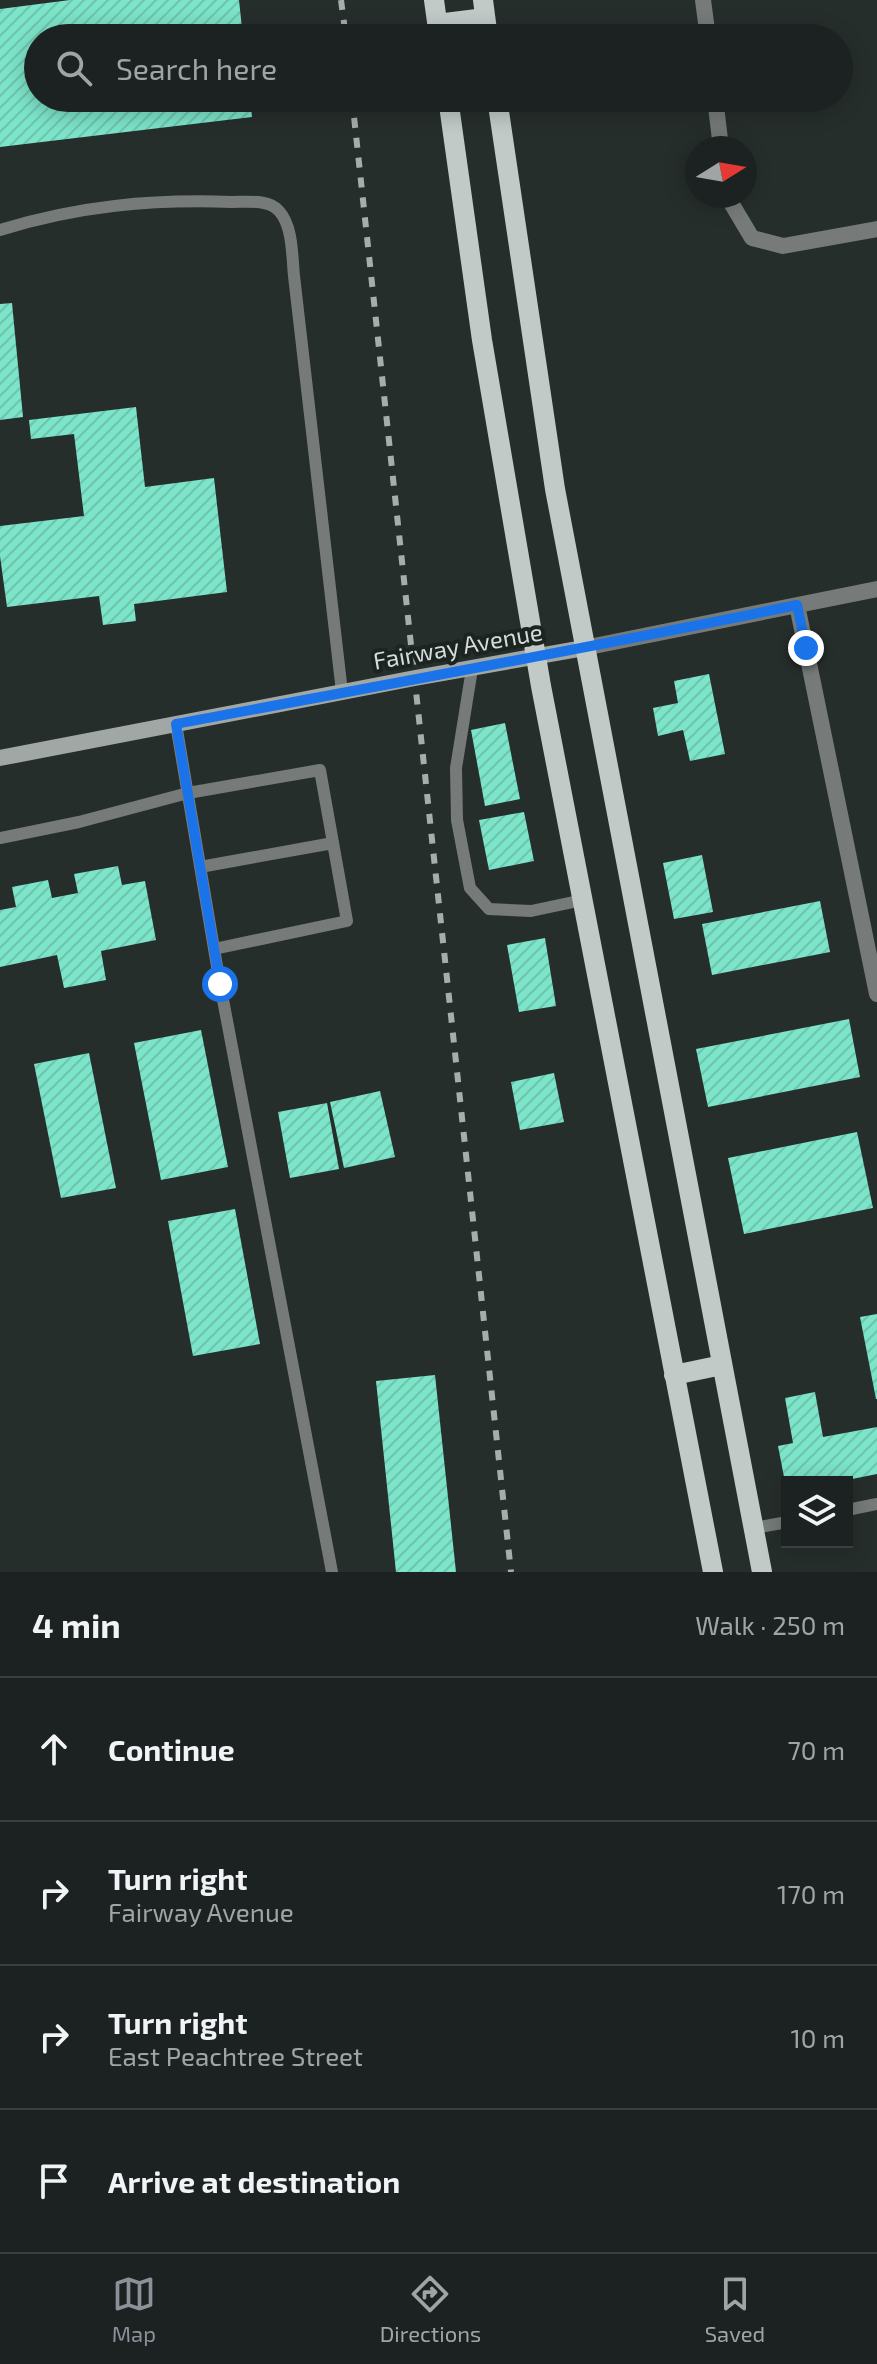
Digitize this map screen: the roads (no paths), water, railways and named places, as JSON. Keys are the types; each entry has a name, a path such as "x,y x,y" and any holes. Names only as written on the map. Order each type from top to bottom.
{"main road":[{"path":"434,0 437,24"},
{"path":"465,24 485,19"},
{"path":"450,112 482,340 536,658 713,1572"},
{"path":"499,112 555,489 762,1572"},
{"path":"674,1375 722,1365"}],"street":[{"path":"703,0 706,24"},
{"path":"717,112 720,136"},
{"path":"734,208 752,238 783,246 877,229"},
{"name":"Fairway Avenue","path":"0,758 536,658 877,589"},
{"path":"797,605 877,994"}],"lane":[{"path":"0,230 65,212 122,204 190,200 253,202 271,204 281,212 288,228 342,692"},
{"path":"472,669 456,768 457,820 470,888 489,909 531,911 583,900"},
{"path":"176,724 214,949 332,1572"},
{"path":"0,751 0,758"},
{"path":"0,838 79,822 188,793 320,770 347,921 214,949"},
{"path":"200,867 333,843"},
{"path":"853,1509 877,1504"},
{"path":"754,1528 781,1523"}],"railway":[{"path":"341,0 344,24"},
{"path":"354,112 511,1572"}]}
